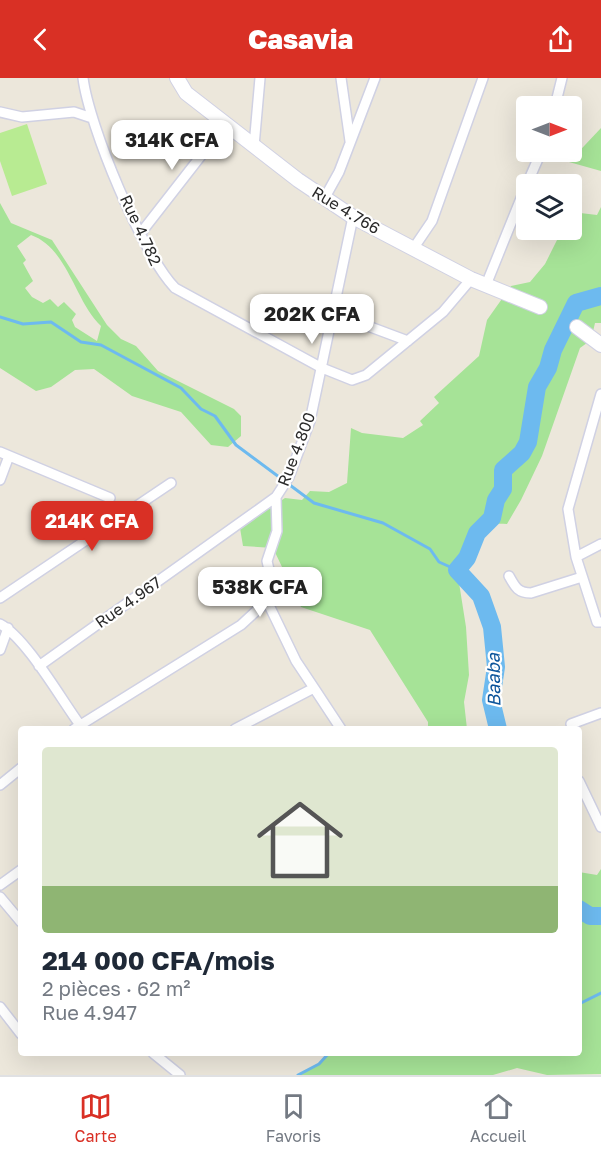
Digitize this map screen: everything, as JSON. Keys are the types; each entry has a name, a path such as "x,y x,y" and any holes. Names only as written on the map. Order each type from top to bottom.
{"street":[{"name":"Rue 4.782","path":"83,78 92,118 140,234 161,274 175,288 322,368 352,380 360,379 408,341"},
{"name":"Rue 4.766","path":"177,78 186,93 324,199 353,217 471,279 540,307"},
{"path":"254,146 260,78"},
{"path":"341,78 350,144"},
{"path":"324,199 350,144 375,78"},
{"path":"413,249 432,221 483,78"},
{"path":"558,96 562,78"},
{"path":"0,112 22,117 74,112 92,118"},
{"path":"140,234 225,125"},
{"path":"486,285 516,212"},
{"name":"Rue 4.800","path":"267,601 273,587 267,561 277,531 276,497 289,477 310,421 353,217"},
{"path":"333,314 408,341 443,312 471,279"},
{"path":"577,327 601,345"},
{"path":"601,394 568,508 582,578 597,622 601,622"},
{"path":"0,480 4,454 39,466 110,498"},
{"path":"0,598 171,483"},
{"name":"Rue 4.967","path":"39,666 276,497"},
{"path":"576,557 601,544"},
{"path":"509,576 516,589 522,593 531,594 582,578"},
{"path":"82,726 241,625 267,601 296,661 339,726"},
{"path":"4,626 39,666 78,726"},
{"path":"0,651 4,626"},
{"path":"241,726 314,688"},
{"path":"571,724 601,713"},
{"path":"0,785 18,770"},
{"path":"582,787 599,824"},
{"path":"0,885 18,872"},
{"path":"0,897 18,918"},
{"path":"0,1008 18,1030"},
{"path":"157,1056 180,1075"}],"green space":[{"path":"27,124 47,184 12,196 0,161 0,133"},
{"path":"601,128 601,171 569,162 582,162 582,148"},
{"path":"0,203 11,223 52,240 107,325 121,339 136,346 158,371 234,409 241,416 241,436 228,447 211,445 181,412 132,396 94,369 75,370 51,387 36,391 0,368","holes":["31,235 44,242 63,263 84,303 101,326 97,341 75,327 72,320 76,314 64,302 58,307 50,299 43,303 32,297 25,288 33,281 23,263 26,260 17,246"]},
{"path":"601,207 601,323 595,323 591,340 580,348 542,456 521,500 507,524 490,524 482,528 470,552 457,570 466,627 469,675 464,702 467,726 428,726 428,722 370,630 301,607 273,548 243,546 240,528 285,498 302,500 310,491 329,492 347,483 351,428 362,433 403,438 423,425 420,421 439,403 434,397 479,356 487,320 511,286 530,282 545,264 557,240 582,240 582,213 597,215"},
{"path":"601,869 601,1074 547,1075 517,1068 493,1075 298,1075 319,1064 326,1056 582,1056 582,872 597,875"}],"waterway":[{"path":"497,726 491,700 496,667 492,627 481,596 457,570 467,558 477,533 492,518 496,500 503,489 503,470 522,453 528,442 537,387 548,368 553,350 576,303 601,296"},
{"path":"0,317 23,324 51,322 81,342 101,345 181,388 201,409 215,416 236,445 314,503 383,523 430,549 439,562 457,570"},
{"name":"Baaba","path":"582,911 590,916 601,916"},
{"path":"582,1002 601,993"},
{"path":"298,1075 319,1064 326,1056"}]}
